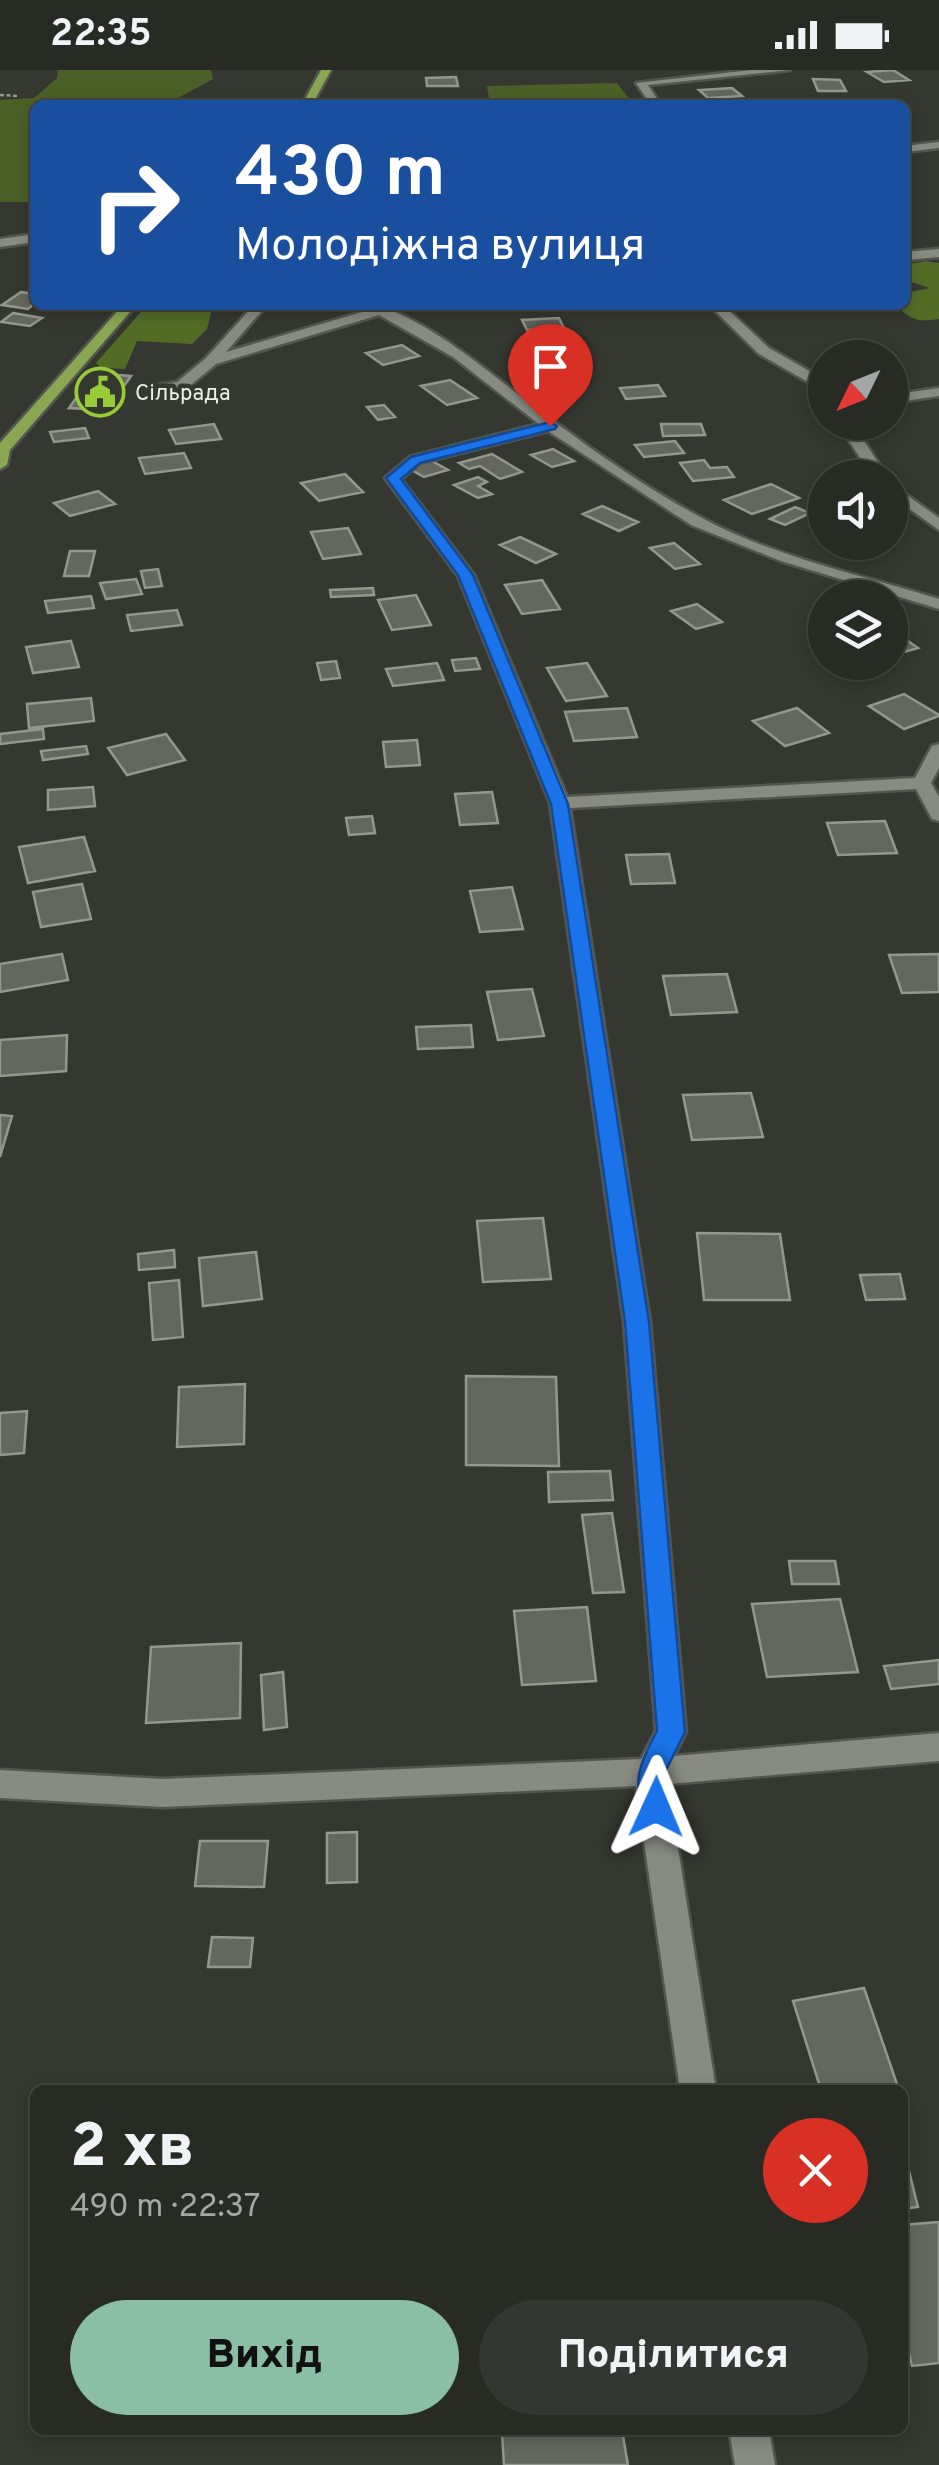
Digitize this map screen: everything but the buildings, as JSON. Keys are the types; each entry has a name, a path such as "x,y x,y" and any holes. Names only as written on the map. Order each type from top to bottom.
{"main road":[{"path":"311,100 326,70"},
{"path":"0,465 3,449 126,310"}],"street":[{"path":"653,100 641,82 785,70"},
{"path":"910,148 939,145"},
{"path":"0,243 30,239"},
{"path":"910,256 939,253"},
{"path":"156,390 181,386 211,361 256,310"},
{"path":"211,361 369,310"},
{"path":"379,310 458,354 550,426 697,522 787,558 939,604"},
{"path":"720,310 764,352 808,376"},
{"path":"908,396 939,392"},
{"path":"550,426 416,460 393,478 466,575 560,804 637,1322 671,1732 650,1772 697,2085"},
{"path":"908,502 939,525"},
{"path":"922,783 939,750"},
{"path":"560,804 922,783"},
{"path":"922,783 939,815"},
{"path":"0,1784 163,1793 650,1772 939,1747"},
{"path":"751,2435 755,2465"}],"path":[{"path":"0,95 18,96"}],"green space":[{"path":"58,70 211,70 213,79 178,98 164,100 30,100 30,202 0,202 0,100 34,98 57,78"},
{"path":"617,83 630,100 489,100 487,86"},
{"path":"939,263 939,319 917,319 902,310 910,310 910,292 930,288 910,282 910,264"},
{"path":"143,310 212,310 207,329 192,344 137,341 125,369 102,368 96,363"}],"place":[{"name":"Сільрада","path":"100,392"}],"route":[{"path":"550,426 416,460 393,478 466,575 560,804 637,1322 671,1732 650,1772 656,1807"}]}
